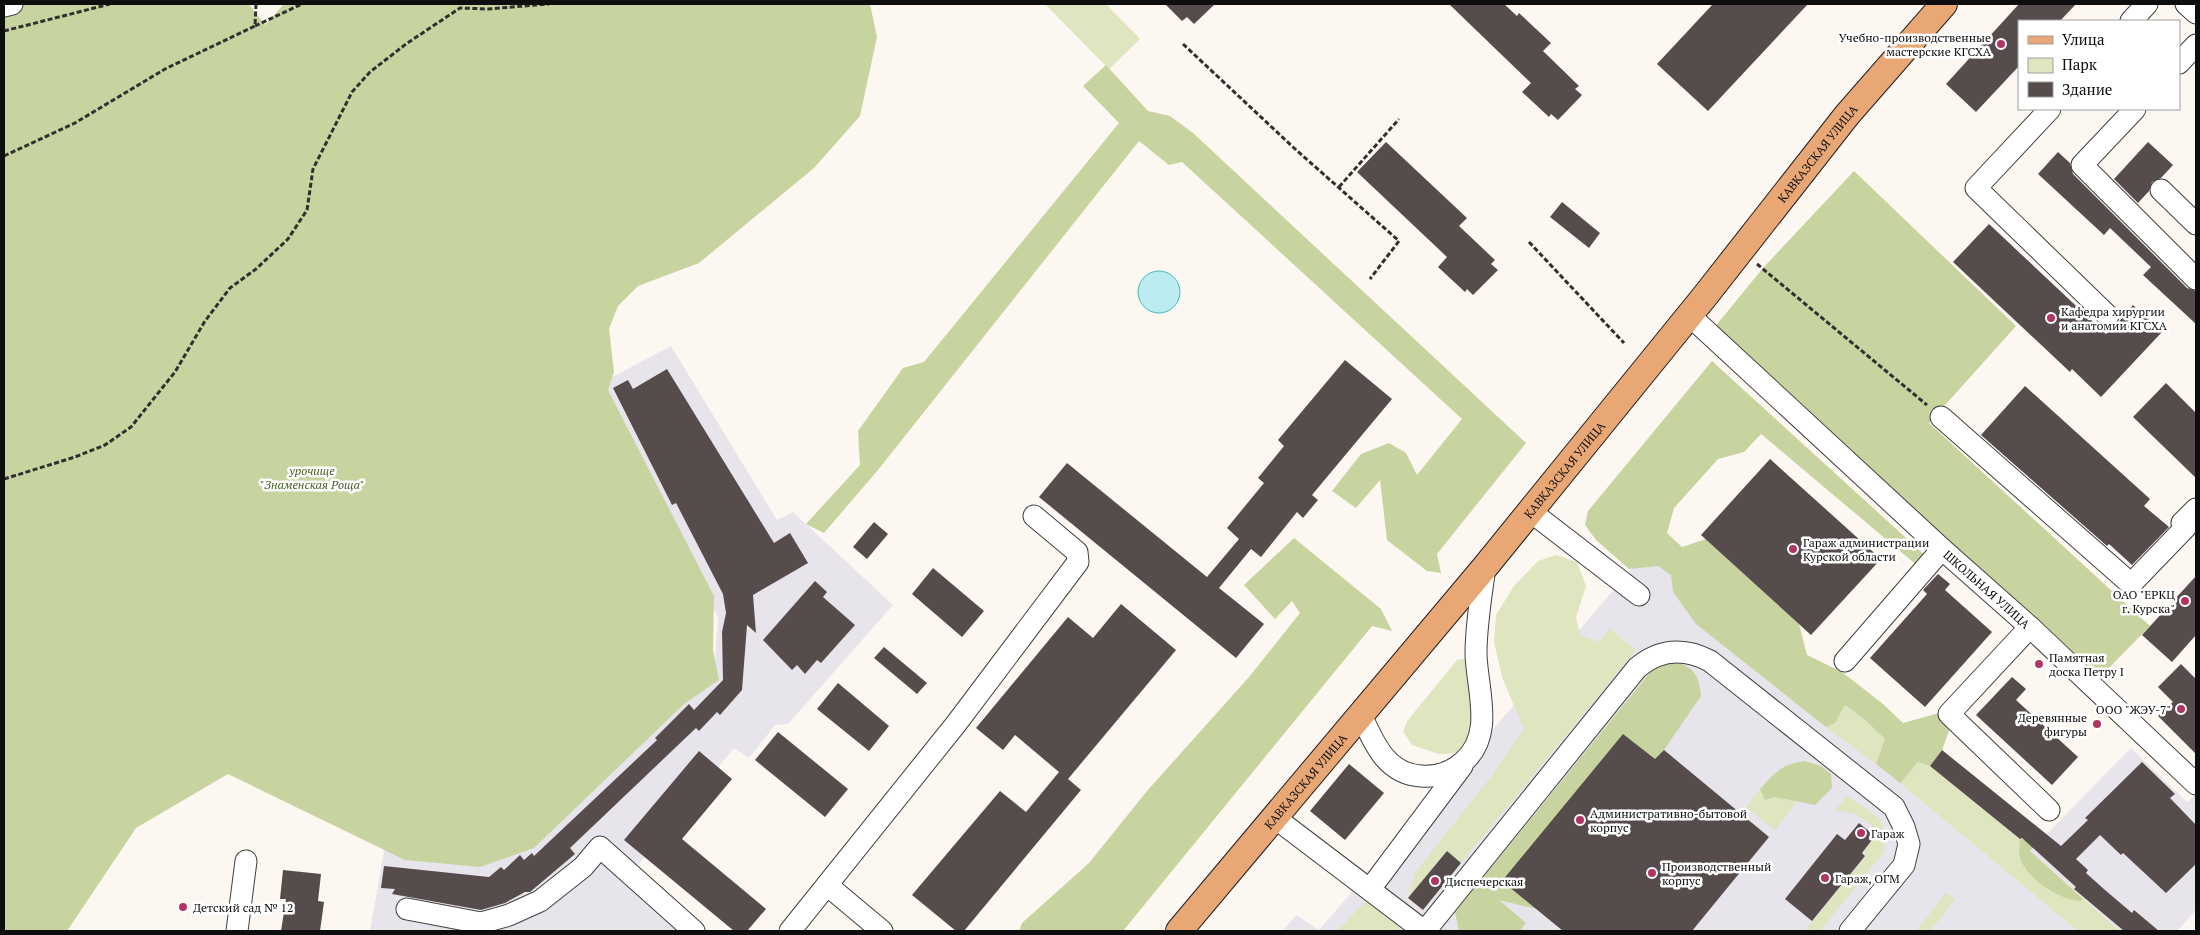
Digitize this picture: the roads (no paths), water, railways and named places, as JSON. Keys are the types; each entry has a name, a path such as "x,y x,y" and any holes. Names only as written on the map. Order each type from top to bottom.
{"main road":[{"name":"КАВКАЗСКАЯ УЛИЦА","path":"1179,931 1485,567 1689,315 1847,115 1944,4"}],"street":[{"path":"4,6 12,4"},
{"path":"2132,20 2147,4"},
{"path":"2186,4 2196,13"},
{"path":"2180,62 2196,45"},
{"path":"2049,110 1976,188 2108,316"},
{"path":"2134,110 2082,165 2196,279"},
{"path":"2161,190 2196,224"},
{"name":"ШКОЛЬНАЯ УЛИЦА","path":"1689,315 1942,549 2030,627 2196,784"},
{"path":"1941,417 2131,584 2186,527 2182,523 2196,509"},
{"path":"1530,511 1638,595"},
{"path":"790,931 956,724 1078,562 1077,552 1034,516"},
{"path":"1845,660 1942,549"},
{"path":"1370,889 1478,742 1482,721 1476,636 1485,567"},
{"path":"2030,627 1950,714 2049,810"},
{"path":"1274,817 1424,931 1637,668 1656,655 1678,651 1700,655 1894,807 1909,844 1904,865 1850,931"},
{"path":"1361,715 1380,754 1396,769 1406,774 1428,777 1438,775 1458,767 1466,760"},
{"path":"407,910 481,923 509,915 540,901 583,867 600,847 694,931"},
{"path":"237,931 246,862"},
{"path":"827,885 882,931"}],"water":[{"path":"1163,271 1171,274 1177,280 1180,292 1177,304 1171,310 1155,313 1147,310 1141,304 1138,288 1141,280 1147,274"}],"place":[{"name":"Учебно-производственные мастерские КГСХА","path":"2001,44"},
{"name":"Кафедра хирургии и анатомии КГСХА","path":"2051,318"},
{"name":"Гараж администрации Курской области","path":"1793,549"},
{"name":"ОАО \"ЕРКЦ г. Курска\"","path":"2185,601"},
{"name":"Памятная доска Петру I","path":"2039,664"},
{"name":"ООО \"ЖЭУ-7\"","path":"2181,709"},
{"name":"Деревянные фигуры","path":"2097,724"},
{"name":"Административно-бытовой корпус","path":"1580,820"},
{"name":"Гараж","path":"1861,833"},
{"name":"Производственный корпус","path":"1652,873"},
{"name":"Гараж, ОГМ","path":"1825,878"},
{"name":"Диспечерская","path":"1435,881"},
{"name":"Детский сад № 12","path":"183,907"}],"park label":[{"name":"урочище \"Знаменская Роща\"","path":"312,477"}]}
